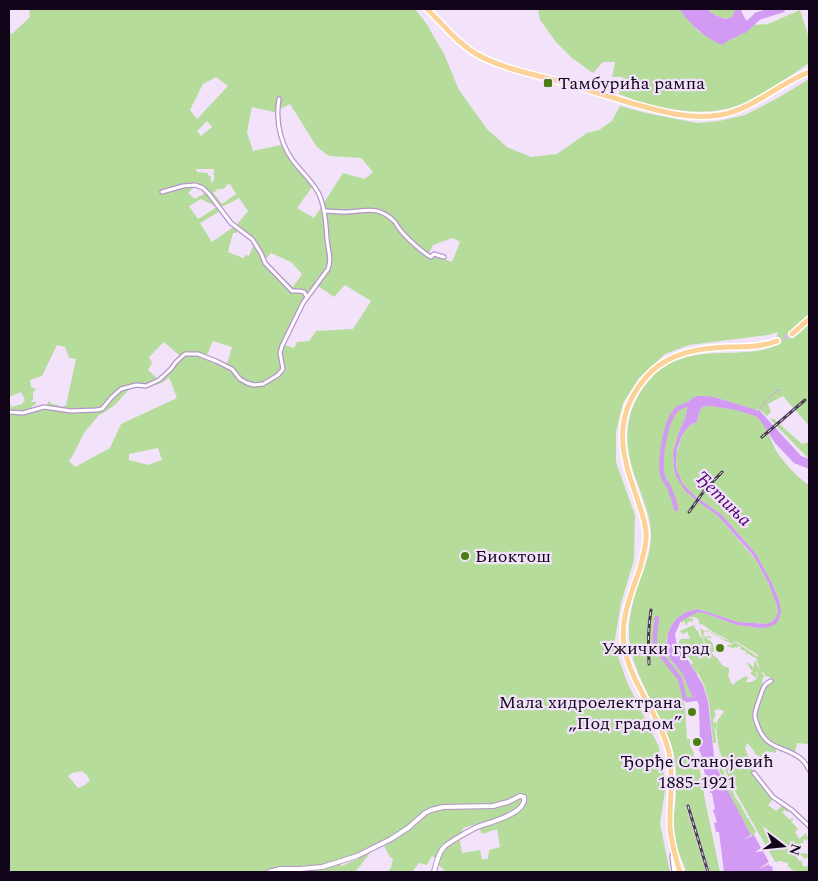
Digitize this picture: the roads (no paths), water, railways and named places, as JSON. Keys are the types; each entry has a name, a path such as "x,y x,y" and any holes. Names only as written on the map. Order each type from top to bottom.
{"main road":[{"path":"427,9 459,41 484,58 510,68 678,115 705,116 733,112 757,102 791,80 809,72"},
{"path":"792,334 809,319"},
{"path":"680,872 670,830 672,780 669,754 661,731 630,667 624,644 626,611 641,563 646,538 643,517 626,462 622,437 623,424 629,404 642,382 653,370 671,358 697,350 762,346 777,341"}],"street":[{"path":"9,412 24,413 44,407 71,411 102,409 121,389 153,384 165,375 180,357 185,354 198,354 216,361 232,369 240,378 254,385 263,384 278,375 283,369 280,353 282,346 303,302 328,270 330,263 324,212 319,193 296,165 286,148 278,121 278,98"},
{"path":"162,192 183,186 195,185 203,188 232,223 252,239 265,263 292,291 304,292 307,297"},
{"path":"324,212 368,209 381,212 394,221 402,232 425,254 432,257 434,254 444,257"},
{"path":"771,681 763,688 755,720 765,740 798,756 809,770"},
{"path":"754,773 773,797 792,810 809,826"},
{"path":"270,872 280,868 322,867 357,856 391,839 431,810 443,807 493,806 524,796 523,804 510,815 474,828 446,845 440,854 434,872"},
{"path":"674,851 672,857 674,872"}],"waterway":[{"name":"Ђетиња","path":"744,29 758,16 781,9"},
{"path":"759,411 770,397 778,390 781,390"},
{"path":"676,509 662,473 664,440 669,423 676,410 694,403"},
{"path":"657,618 655,644 680,679 685,699"},
{"path":"687,700 700,698"}],"tunnel":[{"path":"777,341 792,334"}],"railway":[{"path":"762,437 805,400"},
{"path":"689,512 704,491 722,472"},
{"path":"649,664 648,637 651,610"},
{"path":"688,806 708,872"}],"place":[{"name":"Тамбурића рампа","path":"548,83"},
{"name":"Биоктош","path":"465,556"},
{"name":"Ужички град","path":"720,648"},
{"name":"Мала хидроелектрана „Под градом”","path":"692,712"},
{"name":"Ђорђе Станојевић 1885-1921","path":"697,742"}]}
